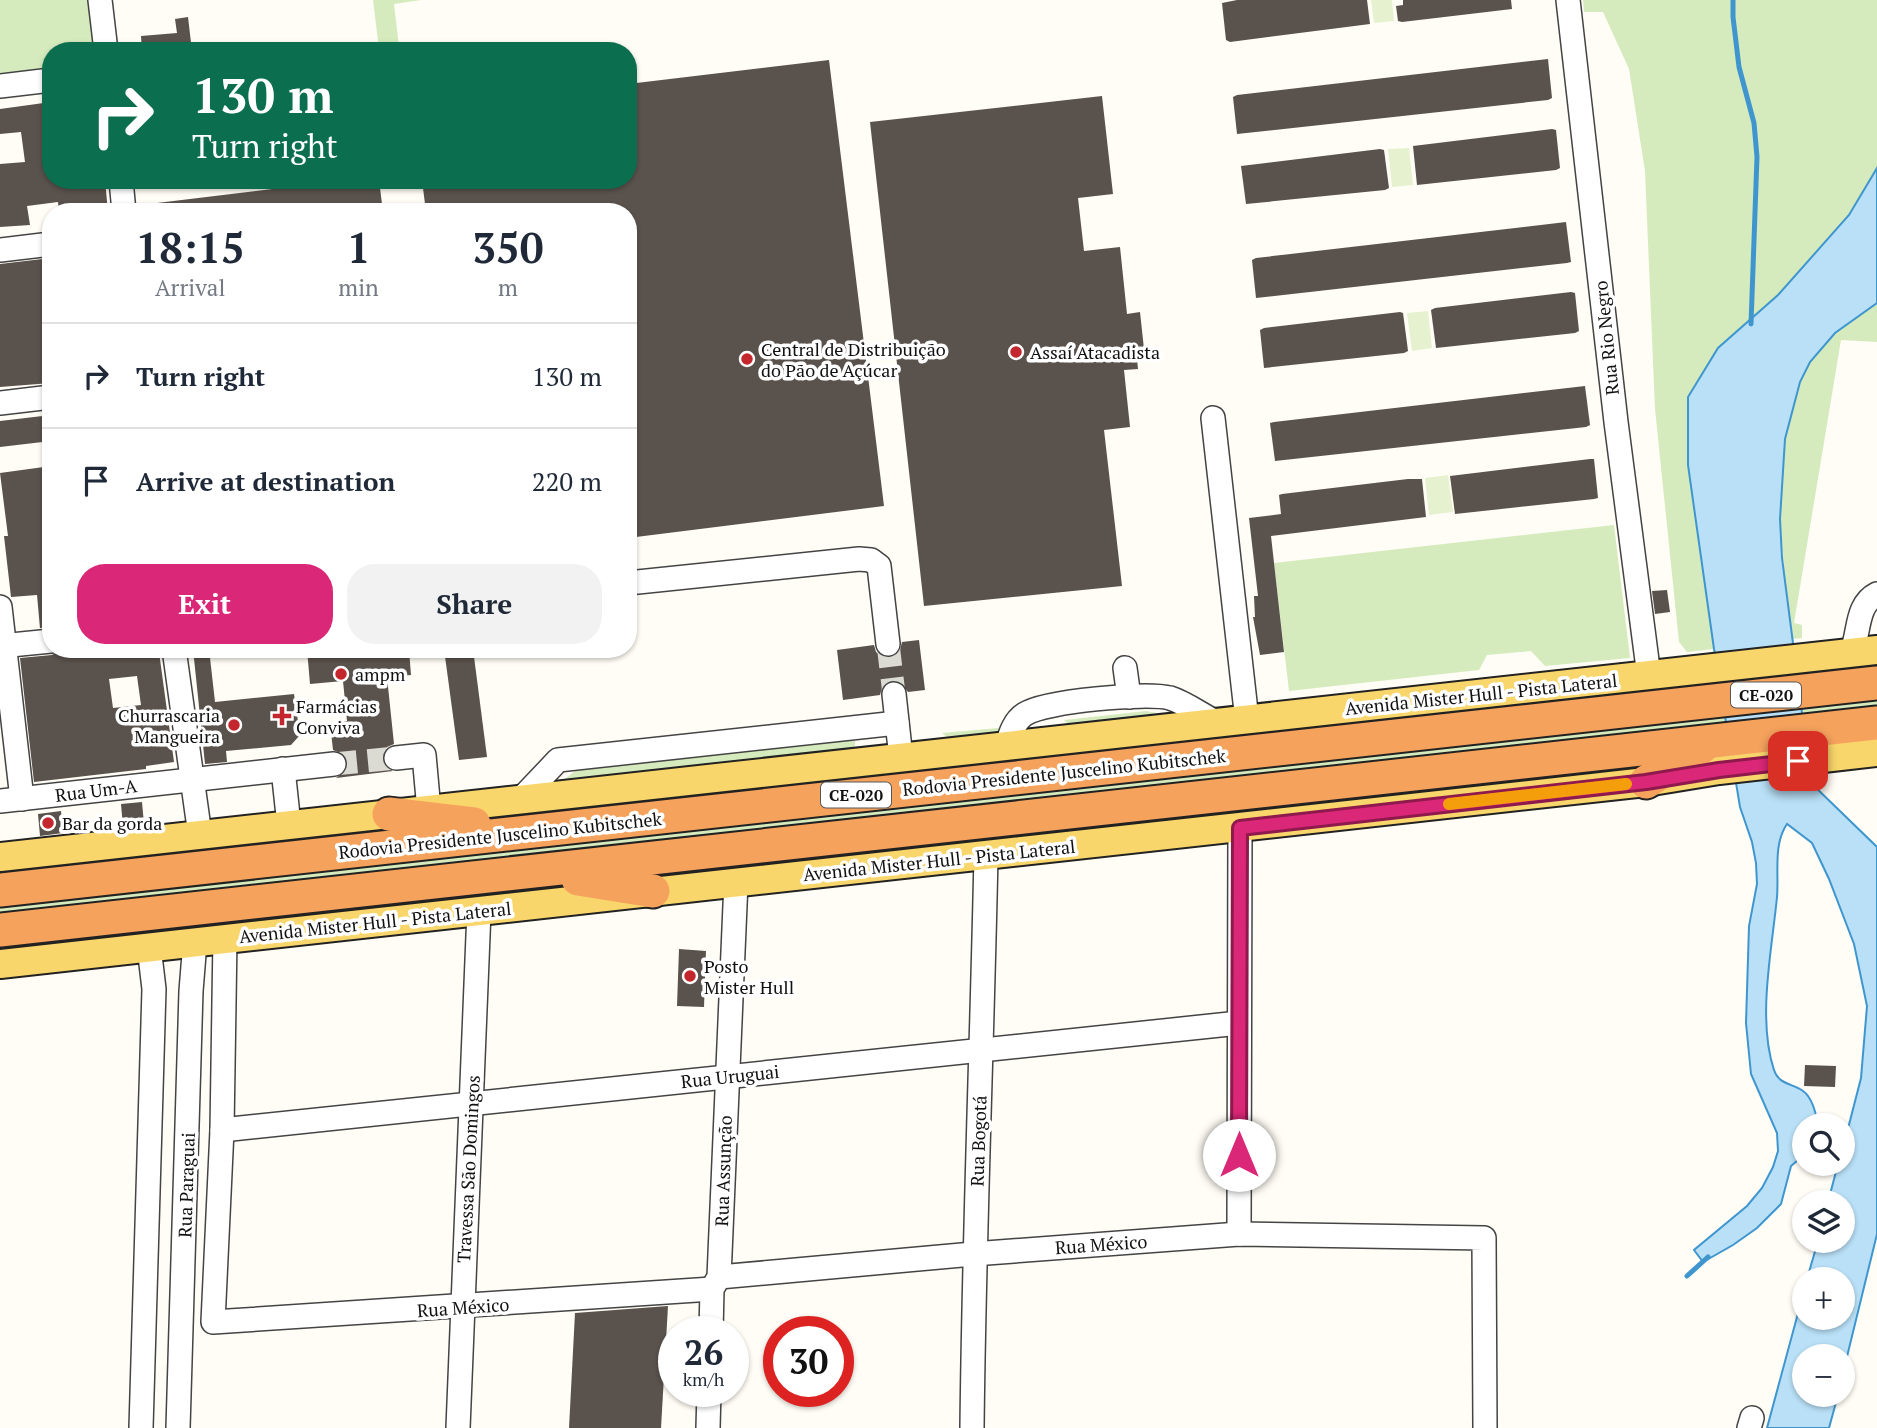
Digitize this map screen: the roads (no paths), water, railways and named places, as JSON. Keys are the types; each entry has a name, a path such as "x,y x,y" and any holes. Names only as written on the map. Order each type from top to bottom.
{"highway":[{"name":"Rodovia Presidente Juscelino Kubitschek","path":"0,890 1877,683"},
{"name":"CE-020","path":"0,930 1877,723"},
{"path":"1646,782 1710,741"},
{"path":"390,814 532,831"},
{"path":"520,873 603,881 653,891"}],"main road":[{"name":"Avenida Mister Hull - Pista Lateral","path":"0,857 1864,651"},
{"name":"Avenida Mister Hull - Pista Lateral","path":"0,964 1240,828 1646,782 1719,770 1877,752"}],"street":[{"path":"100,0 105,42"},
{"name":"Rua Rio Negro","path":"1568,0 1617,435 1649,676"},
{"path":"0,86 42,81"},
{"path":"0,250 42,245"},
{"path":"0,402 42,398"},
{"path":"1213,418 1247,720"},
{"path":"637,582 859,559 871,560 879,566 888,643"},
{"path":"1864,651 1857,640 1860,619 1864,606 1877,594"},
{"path":"0,607 11,800"},
{"path":"2,646 42,642"},
{"path":"175,658 200,835"},
{"path":"1125,667 1129,697"},
{"path":"894,694 901,758"},
{"path":"1007,746 1012,729 1025,714 1062,704 1129,697 1170,698 1218,723"},
{"path":"521,799 558,760 897,723"},
{"path":"396,758 424,755 429,810"},
{"name":"Rua Um-A","path":"11,800 334,764"},
{"path":"283,769 289,825"},
{"path":"1239,1234 1240,828"},
{"name":"Rua Bogotá","path":"972,1428 973,1254 982,1049 986,855"},
{"name":"Rua Assunção","path":"713,1316 736,882"},
{"name":"Travessa São Domingos","path":"458,1428 478,911"},
{"path":"222,1130 225,938"},
{"name":"Rua Paraguai","path":"178,1428 195,942"},
{"path":"141,1428 154,989 149,947"},
{"name":"Rua Uruguai","path":"222,1130 1239,1023"},
{"name":"Rua México","path":"222,1130 213,1322 461,1307 716,1283 973,1254 1239,1234 1484,1238 1485,1428"},
{"path":"708,1428 709,1407"}],"water":[{"path":"1877,168 1877,303 1835,333 1810,362 1800,382 1785,439 1780,519 1782,558 1811,783 1877,847 1877,1234 1855,1324 1855,1267 1810,1267 1815,1253 1855,1253 1855,1190 1831,1190 1835,1176 1855,1176 1855,1113 1852,1113 1861,1078 1867,1006 1854,944 1829,879 1812,843 1787,824 1778,850 1777,897 1767,984 1769,1050 1776,1075 1806,1094 1815,1113 1792,1113 1792,1165 1781,1204 1757,1228 1703,1262 1694,1250 1747,1206 1762,1188 1778,1151 1777,1133 1751,1074 1746,1023 1749,926 1757,884 1756,863 1740,807 1688,465 1688,397 1718,348 1778,295 1849,215"},
{"path":"1793,1330 1854,1330 1850,1344 1792,1344 1792,1407 1835,1407 1829,1428 1767,1428"}],"waterway":[{"path":"1733,0 1739,67 1754,123 1757,157 1751,324"},
{"path":"1687,1276 1708,1257"}],"tunnel":[{"path":"888,644 894,694"},
{"path":"334,764 396,758"}],"place":[{"name":"Assaí Atacadista","path":"1016,352"},
{"name":"Central de Distribuição do Pão de Açúcar","path":"747,359"},
{"name":"ampm","path":"341,674"},
{"name":"Farmácias Conviva","path":"282,716"},
{"name":"Churrascaria Mangueira","path":"234,725"},
{"name":"Bar da gorda","path":"48,823"},
{"name":"Posto Mister Hull","path":"690,976"}]}
